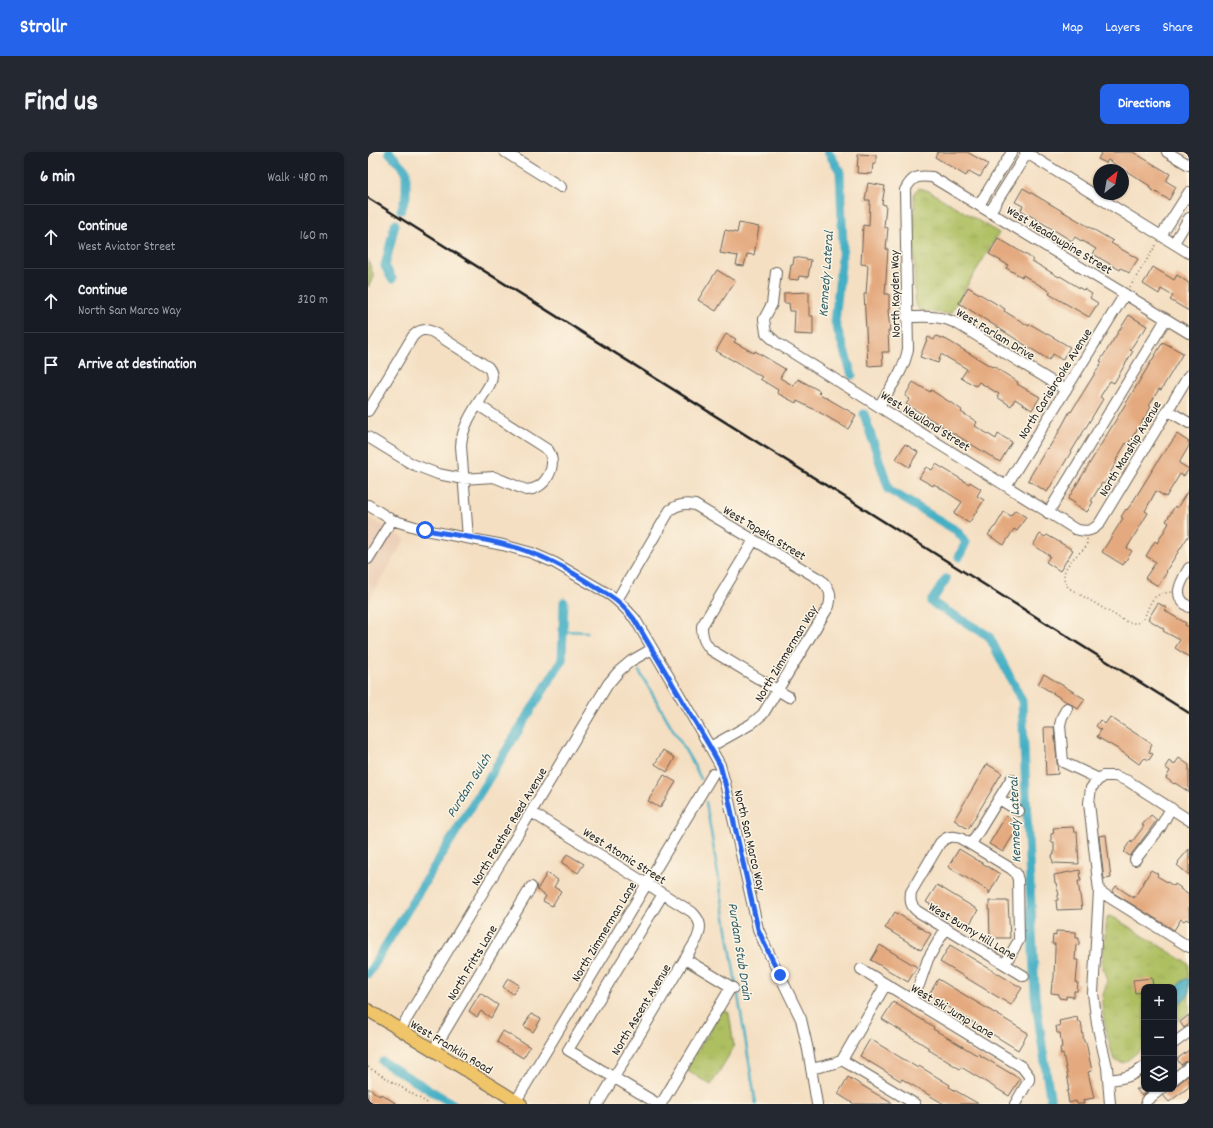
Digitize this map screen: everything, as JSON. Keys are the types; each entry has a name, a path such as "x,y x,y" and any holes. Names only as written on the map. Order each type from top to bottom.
{"main road":[{"name":"West Franklin Road","path":"368,1010 518,1102"}],"street":[{"path":"505,152 561,186"},
{"path":"979,205 1012,152"},
{"path":"990,212 1026,152 1160,239 1174,243 1189,253"},
{"path":"1167,152 1189,165"},
{"name":"West Meadowpine Street","path":"915,178 924,176 932,177 1127,291 1166,319 1189,333"},
{"name":"North Kayden Way","path":"879,406 903,366 908,349 905,190 910,182 915,178"},
{"path":"1160,239 1189,192"},
{"path":"1174,243 1189,218"},
{"name":"West Newland Street","path":"776,272 772,304 764,319 766,333 777,343 1087,536"},
{"name":"North Carisbrooke Avenue","path":"1006,486 1127,291"},
{"name":"West Farlam Drive","path":"907,317 936,316 946,318 1066,390"},
{"path":"1048,513 1166,319"},
{"path":"368,411 413,336 422,330 429,330 433,332 488,367 492,374 492,380 466,424 461,438 468,538"},
{"name":"North Manship Avenue","path":"1087,536 1099,524 1189,374"},
{"path":"368,437 412,464 444,476 463,479 494,476 526,490 536,488 542,484 553,463 551,454 545,447 478,405"},
{"path":"1167,410 1189,423"},
{"name":"West Topeka Street","path":"617,600 670,510 675,506 682,504 695,505 754,540 821,580 830,592"},
{"name":"North San Marco Way","path":"368,505 392,520 425,530 503,545 532,553 555,563 617,600 627,609 720,765 758,929 801,1019 817,1104"},
{"path":"368,559 392,520"},
{"path":"754,540 702,626 702,638 711,650 789,697"},
{"path":"1189,568 1175,592 1185,605 1189,607"},
{"name":"North Zimmerman Way","path":"710,747 751,724 764,714 829,606 831,599 830,592"},
{"name":"North Feather Reed Avenue","path":"400,1030 608,684 619,671 652,649"},
{"path":"1067,708 1060,725 1063,762 1098,779"},
{"name":"North Zimmerman Lane","path":"518,1102 646,884 713,774"},
{"path":"1110,1104 1107,1067 1097,1024 1093,993 1100,891 1089,803 1091,788 1098,779 1103,776 1114,776 1128,781 1189,820"},
{"path":"1005,964 1017,945 1020,935 1018,880 1016,873 1010,868 971,844 1011,779"},
{"path":"999,799 1018,811"},
{"path":"1135,860 1160,828 1171,808"},
{"name":"West Atomic Street","path":"531,812 692,912 697,917 700,925"},
{"name":"West Bunny Hill Lane","path":"971,844 954,836 944,839 940,843 911,892 911,904 917,911 1024,976"},
{"name":"North Fritts Lane","path":"433,1051 531,887"},
{"path":"1100,891 1189,947"},
{"path":"663,894 568,1050 659,1104 732,988 685,959"},
{"name":"North Ascent Avenue","path":"598,1104 697,939 700,932 700,925"},
{"path":"911,1000 920,985 928,959 946,928"},
{"name":"West Ski Jump Lane","path":"862,969 1022,1067 1029,1076 1028,1084 1016,1104"},
{"path":"811,1069 836,1063 842,1060 886,984"},
{"path":"1177,1041 1189,1032"},
{"path":"842,1060 915,1104"},
{"path":"1177,1074 1189,1067"},
{"path":"1108,1080 1127,1078 1141,1069"},
{"path":"1146,1101 1157,1092"}],"path":[{"path":"1127,291 1160,239"},
{"path":"1087,536 1086,547 1074,558 1064,573 1063,578 1069,588 1125,621 1133,623 1142,621 1154,599 1158,595 1175,592"},
{"path":"368,1067 430,1104"}],"shaded area":[{"path":"368,517 405,539 368,601"}],"green space":[{"path":"919,188 929,191 999,233 950,314 920,311 915,304 914,194"},
{"path":"368,259 374,277 368,287"},
{"path":"1107,917 1113,917 1189,964 1189,1012 1177,1022 1177,984 1141,984 1141,1049 1124,1063 1114,1060 1106,1032 1103,1012 1102,1001 1107,978 1102,965"},
{"path":"723,1009 729,1013 734,1047 711,1085 686,1070"}],"water":[{"path":"1189,979 1189,995 1177,1006 1177,987 1182,981"}],"building":[{"path":"938,152 967,152 988,164 980,177 969,171 966,176 935,157"},
{"path":"1102,152 1133,152 1170,174 1166,181 1176,187 1169,200 1149,188 1150,186 1129,173 1129,164 1114,164 1108,160 1106,163 1098,159"},
{"path":"858,154 876,155 876,164 873,164 872,174 857,173"},
{"path":"868,183 885,186 882,204 886,205 884,227 888,228 886,249 888,249 885,294 889,294 888,310 890,331 888,331 889,352 882,352 883,365 868,366 864,294 866,294 868,265 861,264 863,225 869,226 870,200 865,200"},
{"path":"1023,188 1113,241 1111,243 1138,259 1129,273 1121,268 1120,270 1093,254 1096,249 1083,241 1075,237 1072,241 1021,210 1023,206 1015,202"},
{"path":"739,223 759,227 754,255 747,254 744,266 736,265 738,256 720,253 725,230 737,233"},
{"path":"998,238 1033,259 1032,261 1092,294 1090,298 1098,303 1089,317 1049,294 1051,292 1023,275 1022,277 1006,268 1008,265 989,254"},
{"path":"794,257 811,260 808,277 799,276 798,280 789,279"},
{"path":"1153,267 1174,280 1177,275 1189,283 1189,311 1170,300 1173,296 1161,289 1159,294 1143,284"},
{"path":"717,270 735,281 716,311 698,300"},
{"path":"968,287 1005,309 1004,311 1029,326 1030,324 1070,347 1062,360 1053,354 1049,360 959,303"},
{"path":"809,292 809,316 813,316 813,335 794,334 795,311 790,311 789,303 784,303 784,293"},
{"path":"1129,315 1147,326 1130,350 1133,351 1114,383 1110,381 1100,397 1103,399 1047,492 1028,480 1102,362 1100,361"},
{"path":"726,334 736,339 734,342 754,353 755,351 785,369 780,378 794,386 798,379 820,391 818,393 856,415 848,429 819,412 797,401 796,403 777,393 778,390 760,379 762,377 716,351"},
{"path":"936,336 947,340 992,367 993,366 1018,382 1017,384 1040,397 1032,410 1015,399 1011,406 997,397 999,394 979,382 976,386 961,378 967,369 941,354 938,363 920,357 928,337 934,340"},
{"path":"1163,342 1183,353 1161,390 1159,389 1149,406 1151,407 1128,444 1126,443 1116,460 1117,461 1110,475 1104,484 1102,483 1091,501 1093,502 1087,512 1074,505 1075,503 1068,499"},
{"path":"913,382 930,392 931,390 962,410 961,412 977,422 975,426 996,439 998,434 1012,442 1000,462 906,404 910,399 905,396"},
{"path":"1177,434 1189,442 1189,446 1179,463 1189,469 1184,476 1180,474 1166,497 1156,491 1145,511 1148,513 1127,548 1132,551 1123,565 1102,552 1123,518 1121,517 1126,509 1127,510 1132,503 1163,453"},
{"path":"905,444 918,452 909,467 896,459"},
{"path":"936,464 969,484 970,482 981,489 977,496 984,500 969,523 954,514 962,502 934,484 933,486 919,478 926,467 932,470"},
{"path":"1189,489 1189,535 1158,586 1145,578 1156,562 1146,556 1155,541 1157,543 1169,523 1166,521 1175,506 1177,508"},
{"path":"1015,510 1026,517 1017,531 1014,529 1004,545 988,535 1004,512 1011,516"},
{"path":"1040,534 1045,537 1047,535 1073,550 1060,571 1046,562 1050,556 1033,545"},
{"path":"1158,603 1167,608 1165,610 1186,623 1185,625 1189,627 1189,657 1175,648 1180,640 1163,631 1164,629 1148,619"},
{"path":"1044,674 1085,699 1078,709 1038,684"},
{"path":"1110,717 1152,744 1149,752 1153,754 1149,760 1145,758 1139,764 1118,749 1097,737 1101,730 1096,726 1100,720 1105,724"},
{"path":"1044,727 1054,727 1058,774 1046,775"},
{"path":"663,750 675,758 667,772 655,764"},
{"path":"1179,758 1189,765 1189,792 1166,778 1170,771 1165,767 1169,761 1174,765"},
{"path":"987,764 1002,773 968,829 954,820"},
{"path":"664,775 676,782 660,808 648,801"},
{"path":"1151,815 1157,820 1130,856 1124,852 1126,850 1125,849 1131,840 1132,842 1144,826 1142,825"},
{"path":"1006,816 1020,824 1003,852 989,844"},
{"path":"1073,827 1074,832 1077,832 1079,864 1053,863 1052,855 1054,855 1054,842 1051,842 1051,834 1054,833 1053,828"},
{"path":"1106,835 1111,878 1104,879 1099,836"},
{"path":"959,849 1000,874 989,894 989,891 948,867"},
{"path":"1189,849 1189,875 1177,865"},
{"path":"567,854 584,864 578,873 562,863"},
{"path":"1080,870 1081,881 1078,881 1082,909 1057,910 1056,900 1058,900 1059,895 1054,875"},
{"path":"1151,870 1158,874 1157,876 1174,886 1175,884 1189,895 1189,921 1186,919 1184,921 1181,919 1174,930 1112,892 1116,886 1134,898"},
{"path":"547,873 558,880 554,887 561,891 552,906 543,901 546,896 537,890"},
{"path":"937,885 978,910 968,927 926,902"},
{"path":"989,901 1008,901 1010,938 990,938"},
{"path":"895,912 931,934 921,950 885,928"},
{"path":"1056,931 1076,932 1076,938 1079,938 1079,945 1076,944 1075,960 1078,960 1076,983 1078,983 1077,991 1074,991 1074,997 1066,996 1066,999 1059,998 1059,994 1051,993 1054,977 1055,949 1055,944 1052,944 1053,935 1056,936"},
{"path":"880,945 917,967 908,982 871,960"},
{"path":"950,945 1022,988 1011,1005 940,962"},
{"path":"508,978 519,985 513,994 503,987"},
{"path":"1152,978 1153,984 1141,984 1141,992 1135,993 1133,980"},
{"path":"938,979 1028,1033 1018,1050 929,995"},
{"path":"480,993 498,1005 491,1018 481,1011 477,1017 469,1011"},
{"path":"893,1002 934,1027 933,1029 1020,1079 1009,1096 961,1067 960,1069 882,1019"},
{"path":"531,1014 541,1019 533,1032 524,1026"},
{"path":"1189,1015 1189,1024 1184,1028 1180,1022"},
{"path":"1077,1017 1078,1022 1081,1022 1084,1042 1086,1042 1092,1071 1088,1072 1094,1098 1083,1100 1084,1104 1077,1104 1076,1101 1069,1103 1067,1073 1063,1054 1061,1055 1060,1048 1062,1047 1060,1033 1057,1033 1056,1026 1060,1026 1059,1021"},
{"path":"503,1031 530,1047 523,1058 497,1042"},
{"path":"870,1039 918,1068 919,1066 950,1085 949,1087 979,1104 944,1104 902,1079 901,1081 860,1056"},
{"path":"1189,1050 1189,1061 1181,1065 1177,1059"},
{"path":"1189,1075 1189,1087 1169,1102 1163,1095 1167,1092 1177,1092 1178,1084"},
{"path":"848,1077 893,1104 854,1104 838,1094"},
{"path":"368,1088 380,1096 381,1094 397,1104 368,1104"},
{"path":"1136,1089 1141,1089 1141,1092 1147,1092 1142,1096"}],"waterway":[{"name":"Purdam Gulch","path":"389,152 406,171 406,197 401,210"},
{"name":"Kennedy Lateral","path":"828,152 840,171 843,246 835,322 852,375"},
{"name":"Purdam Gulch","path":"392,279 385,266 395,224"},
{"name":"Kennedy Lateral","path":"864,414 889,490 957,531 966,542 959,557"},
{"name":"Kennedy Lateral","path":"946,579 931,602 989,636 1022,701 1035,996 1051,1104"},
{"name":"Purdam Gulch","path":"368,974 562,660 564,602"},
{"name":"Purdam Stub Drain","path":"563,631 587,632"},
{"name":"Purdam Stub Drain","path":"639,671 701,779"},
{"name":"Purdam Stub Drain","path":"706,802 756,1104"},
{"name":"Purdam Gulch","path":"383,1062 453,1104"}],"railway":[{"path":"368,198 1189,713"}],"route":[{"path":"425,530 503,545 532,553 555,563 617,600 627,609 720,765 758,929 780,975"}]}
